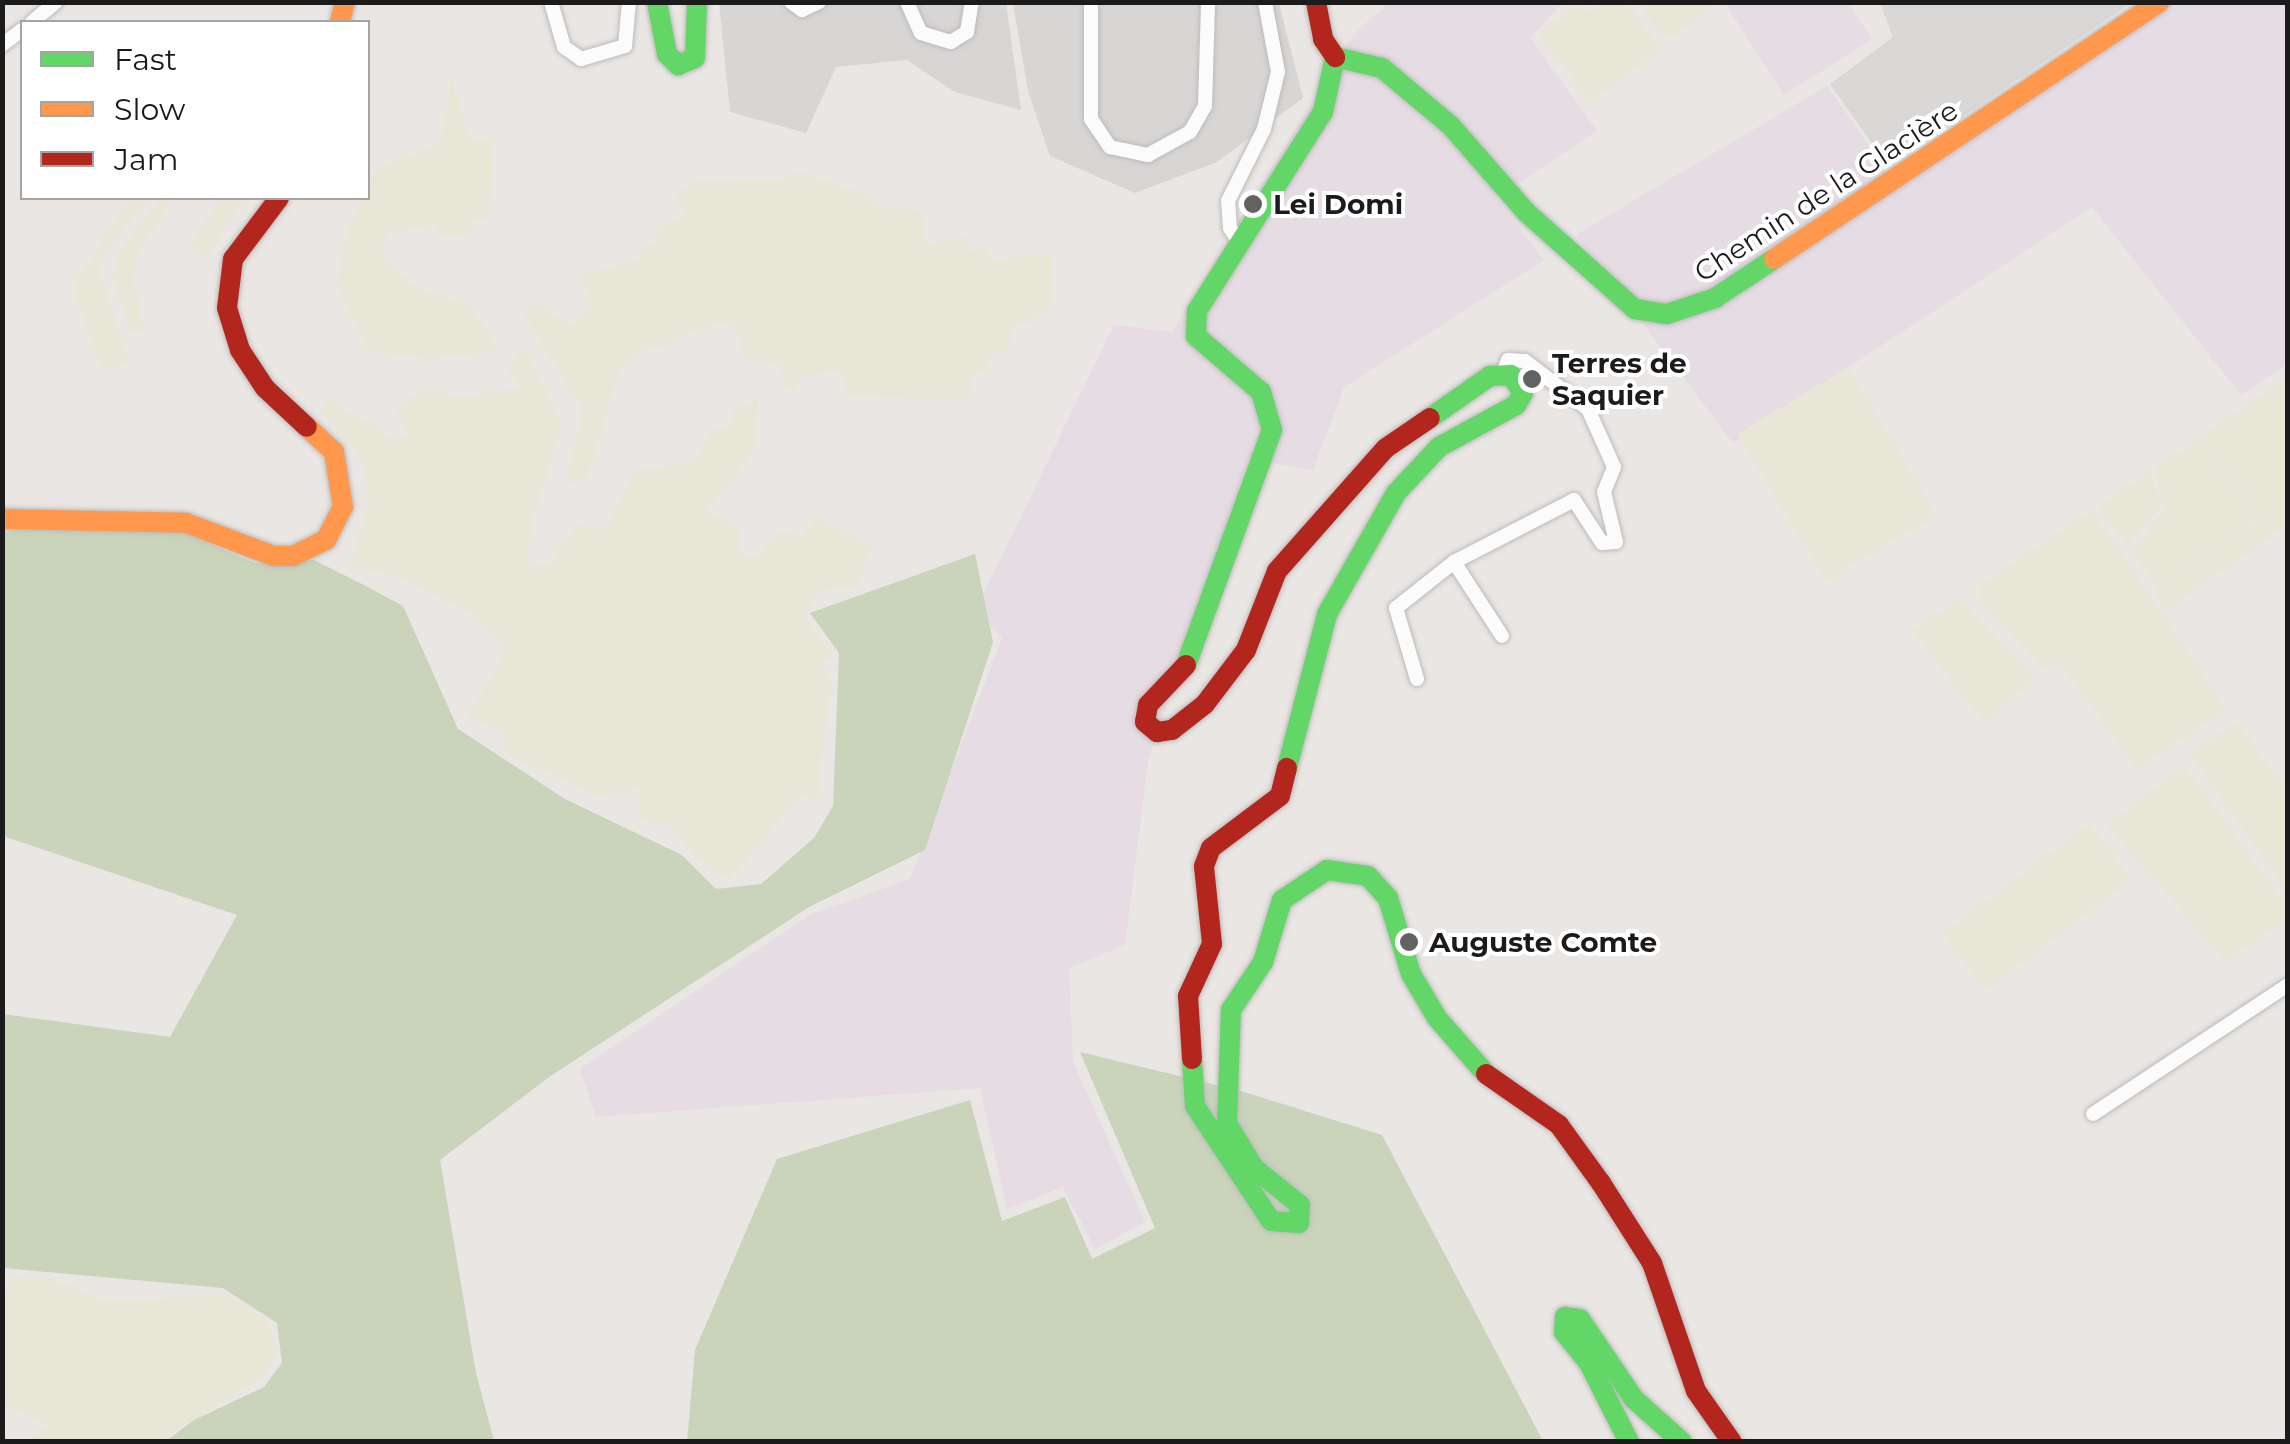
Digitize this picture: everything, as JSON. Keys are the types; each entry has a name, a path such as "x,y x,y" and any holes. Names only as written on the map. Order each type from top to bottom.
{"street":[{"path":"34,20 56,2"},
{"path":"551,2 564,47 581,59 625,46 628,2"},
{"path":"657,2 667,54 678,66 695,58 697,2"},
{"path":"791,2 802,10 819,2"},
{"path":"907,2 921,33 952,42 967,32 972,2"},
{"path":"1091,4 1091,119 1110,147 1148,156 1190,132 1206,106 1208,2"},
{"path":"1240,243 1230,228 1228,200 1264,129 1278,72 1265,2"},
{"path":"1316,2 1323,40 1339,62 1324,112 1203,300 1194,330 1261,392 1272,430 1186,668 1144,710 1145,722 1157,732 1182,725 1205,704 1246,650 1277,571 1366,467 1468,388 1503,373 1508,360 1525,362 1588,409 1614,467 1604,492 1616,542 1602,543 1574,500 1454,562 1396,608 1417,678"},
{"name":"Chemin de la Glacière","path":"1339,62 1382,68 1431,109 1526,212 1619,297 1635,309 1667,314 1715,298 2158,2"},
{"path":"2,519 186,523 274,556 293,556 326,540 343,507 334,452 265,388 240,350 227,308 234,260 278,200"},
{"path":"1503,373 1520,382 1516,406 1460,432 1421,464 1340,582 1280,796 1212,848 1204,866 1212,944 1188,996 1192,1094 1215,1144 1271,1221 1299,1222 1300,1205 1254,1168 1228,1122 1231,1010 1263,962 1282,900 1327,870 1368,876 1388,898 1411,974 1437,1018 1489,1077 1559,1124 1602,1182 1652,1263 1696,1391 1732,1442"},
{"path":"1454,562 1502,636"},
{"path":"2093,1114 2288,985"},
{"path":"1629,1442 1589,1363 1564,1332 1566,1317 1580,1319 1634,1399 1682,1442"}],"shaded area":[{"path":"719,3 1006,3 1021,110 955,92 907,60 836,67 806,133 730,112"},
{"path":"1013,3 1279,3 1303,98 1217,162 1135,193 1050,156 1028,91"},
{"path":"1389,3 1563,3 1530,38 1597,131 1496,198 1544,260 1344,387 1313,470 1248,459 1148,761 1125,945 1069,968 1073,1062 1145,1222 1095,1249 1063,1187 1007,1209 980,1088 596,1117 580,1069 810,915 910,879 1002,638 975,611 1114,325 1172,332 1353,35"},
{"path":"1579,3 1588,12 1602,3 1628,3 1660,49 1592,101 1537,33"},
{"path":"1639,3 1716,3 1676,35 1660,34"},
{"path":"1725,3 1848,3 1872,39 1784,95"},
{"path":"1880,3 2131,3 1961,118 1951,106 1933,118 1940,129 1887,165 1830,84 1893,37"},
{"path":"2136,3 2287,3 2287,364 2241,395 2092,207 1733,443 1576,235 1827,86 1890,175"},
{"path":"452,80 468,133 476,141 490,139 492,188 485,220 475,220 466,235 445,237 433,223 387,234 381,257 419,290 471,306 499,350 429,359 368,350 336,285 349,229 360,200 370,200 370,179 381,168 440,143"},
{"path":"799,172 864,194 880,208 922,211 925,245 968,237 967,251 987,248 989,260 1051,254 1053,302 1032,321 1013,325 1007,351 992,353 986,371 970,376 969,399 847,397 841,369 799,378 794,390 784,389 781,364 745,359 734,320 684,334 670,346 647,346 619,371 586,480 565,483 583,410 523,312 536,304 573,325 594,305 580,276 640,259 643,248 657,244 658,228 685,215 676,193 694,182 786,179"},
{"path":"130,200 147,200 96,262 129,363 103,370 73,287"},
{"path":"159,200 172,200 136,257 133,280 145,333 131,333 113,277 118,255"},
{"path":"218,200 244,200 207,257 191,246"},
{"path":"524,347 562,425 531,522 527,567 549,564 577,525 603,530 637,470 693,463 711,432 733,424 734,409 758,399 757,447 707,510 740,531 738,555 755,557 781,532 801,538 814,519 872,548 855,589 820,590 804,616 833,656 820,666 832,680 816,803 799,795 730,880 695,855 670,825 641,820 638,788 600,796 505,754 506,732 468,718 508,646 469,613 411,581 351,565 370,500 360,455 320,410 327,399 392,439 409,436 396,410 421,389 458,397 522,388 506,369"},
{"path":"1848,367 1937,514 1826,581 1737,433"},
{"path":"2287,379 2287,525 2166,610 2153,592 2262,518 2202,436"},
{"path":"2201,437 2259,517 2157,587 2134,554 2165,508 2154,469"},
{"path":"2150,471 2162,504 2128,546 2098,506"},
{"path":"2092,510 2226,709 2137,768 2057,658 2043,669 1978,596 1978,587"},
{"path":"1960,599 2035,679 1984,722 1913,631"},
{"path":"2237,721 2287,793 2287,892 2191,754"},
{"path":"2185,767 2287,906 2287,920 2226,961 2107,825"},
{"path":"2089,824 2131,880 1985,990 1943,934"},
{"path":"12,1278 51,1279 105,1301 228,1295 270,1324 278,1358 261,1379 158,1441 28,1441 50,1425 3,1403 3,1297"}],"green space":[{"path":"12,530 179,531 255,563 314,560 366,586 403,606 458,729 565,799 682,855 716,889 761,884 814,838 833,806 839,653 810,613 975,554 993,642 925,850 809,907 549,1077 440,1160 476,1373 494,1441 166,1441 194,1420 264,1387 282,1363 277,1323 223,1288 3,1268 3,1014 170,1037 237,915 3,836 2,534"},
{"path":"1080,1052 1241,1091 1382,1135 1543,1441 687,1442 695,1350 777,1159 970,1100 1002,1221 1065,1197 1092,1259 1155,1228"}],"traffic: fast":[{"path":"657,2 667,54 678,65 695,58 697,2"},
{"path":"1186,665 1272,430 1261,392 1196,336 1197,311 1323,112 1335,57"},
{"path":"1335,57 1382,68 1451,126 1526,212 1635,309 1667,314 1715,298 1774,259"},
{"path":"1287,768 1327,614 1396,493 1439,447 1516,405 1523,393 1511,375 1490,376 1430,418"},
{"path":"1192,1059 1195,1106 1271,1221 1299,1223 1300,1205 1254,1168 1227,1123 1231,1010 1263,962 1282,900 1327,870 1368,876 1388,898 1411,974 1437,1018 1486,1074"},
{"path":"1629,1442 1589,1363 1564,1332 1565,1317 1580,1319 1634,1399 1682,1442"}],"traffic: slow":[{"path":"340,20 345,2"},
{"path":"1774,259 2159,2"},
{"path":"2,519 186,523 274,556 293,556 326,540 343,507 334,452 307,427"}],"traffic: jam":[{"path":"1316,2 1323,39 1335,57"},
{"path":"277,200 233,259 227,308 240,350 265,388 307,427"},
{"path":"1186,665 1148,705 1145,722 1157,732 1172,730 1205,704 1246,650 1277,571 1386,448 1430,418"},
{"path":"1192,1059 1188,996 1212,944 1204,866 1211,848 1280,796 1287,768"},
{"path":"1486,1074 1559,1125 1601,1183 1652,1263 1696,1391 1732,1442"}],"place":[{"name":"Lei Domi","path":"1253,204"},
{"name":"Terres de Saquier","path":"1532,379"},
{"name":"Auguste Comte","path":"1409,942"}]}
